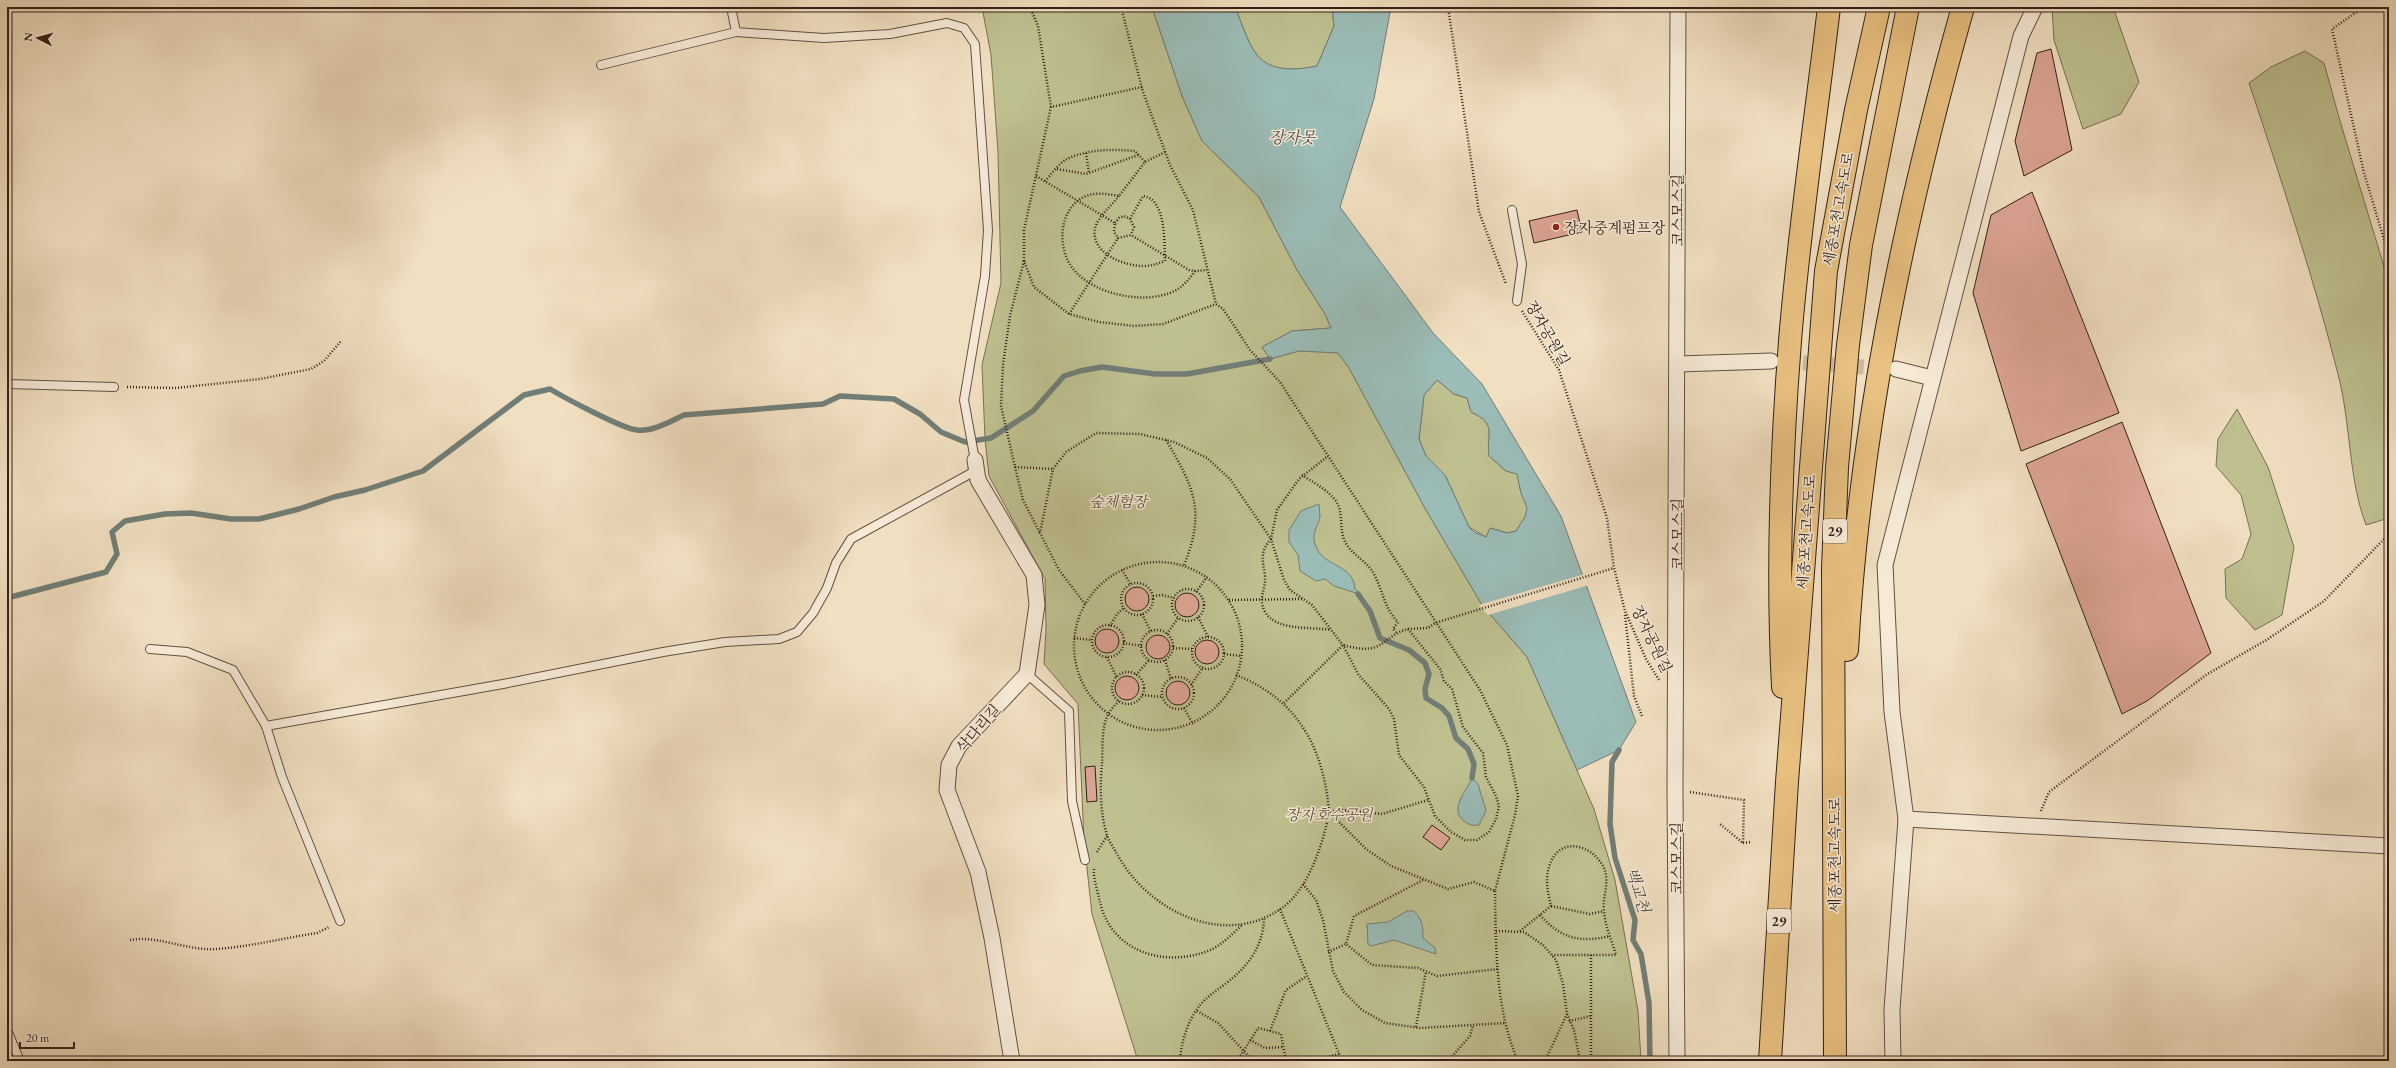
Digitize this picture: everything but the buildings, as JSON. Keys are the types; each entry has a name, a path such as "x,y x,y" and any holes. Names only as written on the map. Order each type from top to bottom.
{"highway":[{"path":"1787,782 1780,636 1782,486 1790,341 1829,7"},
{"name":"세종포천고속도로","path":"1770,1061 1787,782 1826,271 1856,110 1879,7"},
{"name":"세종포천고속도로","path":"1835,1061 1833,788 1834,553 1837,467 1848,346 1861,245 1908,7"},
{"path":"1833,788 1842,732 1851,582 1864,465 1877,378 1905,242 1963,7"}],"street":[{"name":"코스모스길","path":"1677,1061 1675,708 1678,364 1678,7"},
{"path":"1893,1061 1892,1009 1906,819 1892,712 1885,565 2021,36 2035,7"},
{"path":"1678,364 1771,361"},
{"path":"1896,369 1932,378"},
{"path":"976,465 978,480 1034,575 1037,605 1027,674"},
{"name":"삭다리길","path":"1012,1061 992,938 978,872 947,790 949,764 959,746 1027,674"},
{"path":"1906,819 2389,846"}],"lane":[{"path":"731,7 736,32"},
{"path":"266,726 503,684 663,652 724,642 780,639 797,632 813,613 827,588 836,563 851,540 976,465 964,400 985,276 988,230 975,44 964,28 947,23 890,34 824,38 736,32 601,65"},
{"path":"1512,210 1522,264 1517,301"},
{"path":"7,384 114,387"},
{"path":"150,649 187,652 233,670 266,726 282,777 340,921"},
{"path":"1027,674 1069,711 1072,801 1086,860"},
{"path":"7,1030 20,1061"}],"path":[{"path":"1030,7 1038,26 1050,107 1024,230 1024,260 1010,316 1003,365 1000,406 1010,440 1023,500 1059,570 1085,604"},
{"path":"1121,7 1142,87 1165,152 1193,210 1216,304 1223,309 1250,350 1280,382 1435,623 1480,690 1507,745 1518,796 1515,815 1495,891 1496,931 1498,969 1506,1023 1511,1045 1518,1061"},
{"name":"장자공원길","path":"1448,7 1479,212 1503,278 1559,370 1607,518 1614,568 1624,611 1646,658 1675,708"},
{"path":"2364,7 2332,28 2364,173 2389,256"},
{"path":"1050,107 1142,87"},
{"path":"1045,181 1066,160 1086,153 1113,149 1135,151 1145,162"},
{"path":"1130,219 1143,196 1154,202 1160,213 1163,226 1164,261 1141,266 1125,263 1107,254 1098,245 1094,237 1098,220 1103,216 1145,162 1165,152"},
{"path":"1086,153 1089,173"},
{"path":"1057,169 1089,173 1138,155"},
{"path":"1036,176 1115,223"},
{"path":"1119,196 1101,193 1087,196 1077,201 1065,218 1062,245 1073,269 1090,282 1111,293 1146,297 1175,290 1187,282 1195,271"},
{"path":"1118,238 1114,232 1115,223 1124,216 1130,219 1134,227 1131,235"},
{"path":"1069,314 1118,238 1131,235 1164,255 1195,271 1207,270"},
{"path":"1024,260 1034,287 1069,314 1099,322 1134,326 1163,324 1216,304"},
{"path":"114,387 176,388 260,379 311,369 324,361 341,341"},
{"path":"1040,533 1053,469 1066,452 1096,433 1140,434 1166,440 1207,458 1230,479 1271,539 1284,580 1290,590 1312,605 1343,645 1358,674 1389,709 1394,719 1398,755 1418,778 1435,816 1451,832 1464,840 1477,840 1489,832 1496,819 1499,806 1496,796 1486,777 1483,753 1463,726 1452,689 1444,682 1440,669 1408,629"},
{"path":"1166,440 1185,472 1194,495 1197,519 1194,542 1184,566"},
{"path":"1328,456 1302,475 1277,510 1271,539 1264,546 1262,558 1266,583 1262,599 1265,612 1275,622 1289,627 1331,630"},
{"path":"1015,467 1053,469"},
{"path":"1302,475 1326,492 1338,506 1342,538 1355,555 1374,572 1382,599 1390,614 1398,622 1393,629 1396,632"},
{"path":"2034,826 2049,792 2206,675 2285,629 2324,601 2389,534"},
{"path":"1161,561 1184,566 1207,577 1229,600 1241,629 1242,656 1233,686 1215,709 1193,724 1162,732 1134,728 1108,715 1088,696 1076,672 1072,645 1077,618 1090,594 1110,575 1134,564 1161,561"},
{"path":"1343,645 1360,649 1377,646 1396,632 1408,629 1428,628 1435,623 1614,568"},
{"path":"1122,570 1131,585"},
{"path":"1196,592 1207,577"},
{"path":"1131,585 1143,585 1148,587 1153,596 1152,606 1142,614 1131,614 1124,608 1122,596 1124,591 1131,585"},
{"path":"1182,590 1196,592 1203,602 1203,607 1198,617 1191,621 1178,618 1172,608 1174,598 1182,590"},
{"path":"1153,596 1162,595 1174,598"},
{"path":"1229,600 1304,599"},
{"path":"1117,678 1107,657 1097,653 1092,640 1098,629 1110,626 1117,614 1124,608"},
{"path":"1624,611 1634,696 1642,716"},
{"path":"1142,614 1151,632"},
{"path":"1198,617 1208,637"},
{"path":"1168,634 1178,618"},
{"path":"1107,657 1119,652 1123,643 1121,633 1110,626"},
{"path":"1158,630 1168,634 1173,648 1172,653 1165,660 1155,662 1149,660 1143,653 1142,646 1144,638 1151,632 1158,630"},
{"path":"1208,637 1218,640 1224,654 1216,666 1203,667 1194,660 1193,649 1198,640 1208,637"},
{"path":"1074,638 1092,640"},
{"path":"1123,643 1142,646"},
{"path":"1284,703 1343,645"},
{"path":"1173,648 1193,649"},
{"path":"1224,654 1242,656"},
{"path":"1136,675 1149,660"},
{"path":"1165,660 1171,679"},
{"path":"1191,685 1203,667"},
{"path":"1142,695 1143,685 1136,675 1128,672 1117,678 1112,690 1119,701 1131,704 1142,695 1163,697 1171,707 1184,708 1193,700 1191,685 1183,678 1171,679 1165,685 1163,697"},
{"path":"1119,701 1108,715 1100,780 1107,835 1123,864 1145,892 1170,910 1189,919 1206,923 1223,926 1242,925 1264,918 1280,909 1294,897 1312,869 1326,831 1329,812 1327,786 1308,734 1291,709 1284,703 1270,692 1236,675"},
{"path":"1184,708 1193,724"},
{"path":"1686,792 1744,800 1743,843"},
{"path":"1329,812 1342,810 1382,814 1428,800"},
{"path":"1329,812 1366,849 1391,866 1448,889 1474,882 1495,891"},
{"path":"1720,824 1743,843 1752,842"},
{"path":"1096,854 1107,835"},
{"path":"1550,906 1546,886 1549,867 1559,852 1566,848 1580,846 1596,855 1604,869 1606,897 1604,911 1616,955 1552,955"},
{"path":"1094,866 1102,911 1112,932 1130,945 1148,954 1164,958 1185,958 1208,951 1221,944 1242,925"},
{"path":"1346,944 1354,916 1423,880"},
{"path":"1303,883 1316,900 1323,920 1328,952 1333,970 1344,992 1362,1010 1385,1023 1416,1027 1506,1023"},
{"path":"1520,932 1550,906"},
{"path":"1550,906 1590,914 1604,911"},
{"path":"1280,909 1342,1061"},
{"path":"1540,915 1548,924 1562,933 1582,940 1610,936"},
{"path":"1180,1061 1185,1033 1196,1011 1213,992 1243,968 1257,950 1263,935 1264,918"},
{"path":"130,940 141,938 183,947 216,949 317,933 340,921"},
{"path":"1496,931 1520,932 1544,945 1556,960 1563,984 1567,1014 1574,1030 1580,1061"},
{"path":"1328,952 1346,944"},
{"path":"1346,944 1372,965 1418,968 1437,976 1498,969"},
{"path":"1591,955 1591,1061"},
{"path":"1416,1027 1426,971"},
{"path":"1270,1031 1286,990 1307,976"},
{"path":"1196,1011 1218,1023 1239,1045 1243,1052 1253,1061"},
{"path":"1545,1061 1567,1014"},
{"path":"1569,1021 1591,1016"},
{"path":"1448,1061 1470,1036 1473,1025"},
{"path":"1233,1061 1243,1052 1258,1028 1281,1034 1286,1061"},
{"path":"1250,1040 1265,1048 1284,1047"},
{"path":"1312,1061 1339,1054"},
{"path":"1292,1061 1308,1061"}],"green space":[{"name":"장자호수공원","path":"982,7 1152,7 1182,96 1202,141 1259,197 1297,270 1325,314 1331,328 1292,331 1262,347 1270,359 1299,351 1338,352 1349,368 1426,510 1482,605 1527,657 1594,809 1615,880 1638,1011 1641,1061 1138,1061 1092,914 1084,841 1078,704 1044,664 1046,629 1045,579 989,476 985,439 982,365 1001,283 998,151 991,55"},
{"path":"1235,7 1332,7 1334,26 1317,66 1285,69 1270,65 1263,61 1254,51"},
{"path":"2052,7 2113,7 2139,82 2121,114 2083,129 2054,40"},
{"path":"2305,51 2324,63 2389,283 2389,518 2366,525 2356,488 2338,374 2296,228 2249,83 2271,67"},
{"path":"1437,380 1454,394 1467,398 1471,412 1479,416 1488,425 1489,456 1506,471 1517,473 1521,493 1528,508 1525,517 1516,531 1507,533 1491,528 1486,537 1469,527 1445,475 1426,456 1419,439 1424,395"},
{"path":"2237,409 2268,467 2294,547 2282,615 2255,630 2226,598 2225,569 2242,559 2251,534 2241,495 2216,466 2218,439"}],"water":[{"name":"장자못","path":"1152,7 1235,7 1248,39 1257,55 1270,65 1286,69 1294,69 1317,66 1334,26 1332,7 1391,7 1374,99 1340,207 1433,333 1482,384 1561,516 1636,722 1619,750 1577,770 1527,657 1482,605 1426,510 1349,368 1338,353 1299,351 1270,359 1262,347 1292,331 1331,328 1325,314 1297,270 1259,197 1202,141 1182,96","holes":["1437,380 1454,394 1467,398 1471,412 1479,416 1488,425 1489,456 1506,471 1517,474 1521,493 1527,508 1525,517 1516,531 1507,533 1490,528 1486,537 1474,532 1469,527 1445,475 1426,456 1419,439 1424,395"]},
{"path":"1319,504 1320,516 1314,537 1317,549 1322,556 1348,574 1353,580 1355,589 1362,595 1334,586 1325,579 1316,581 1300,571 1298,555 1289,542 1289,530 1301,511"},
{"path":"1472,778 1478,784 1486,811 1479,825 1469,824 1464,821 1458,810 1460,799"},
{"path":"1407,911 1414,911 1419,917 1423,927 1423,938 1435,948 1436,954 1394,940 1371,946 1368,944 1367,924 1388,922"}],"pier":[{"path":"1585,574 1589,585 1488,615 1479,605"}],"waterway":[{"path":"7,598 106,572 117,554 112,532 125,521 165,514 191,513 231,519 259,519 299,509 334,497 365,490 423,471 524,395 550,389 607,419 637,430 655,428 684,415 823,404 840,396 894,399 920,414 941,432 965,442 991,438 1033,411 1064,376 1080,371 1102,367 1155,374 1187,374 1270,359"},
{"path":"1358,594 1370,611 1380,638 1409,650 1425,663 1429,674 1425,689 1426,698 1442,708 1449,716 1456,738 1468,749 1474,764 1472,778"},
{"name":"백교천","path":"1619,750 1612,762 1610,824 1615,858 1635,920 1633,940 1641,954 1649,1003 1650,1061"}],"tunnel":[{"path":"1780,361 1890,369"}],"place":[{"name":"장자중계펌프장","path":"1556,227"}],"park label":[{"name":"숲체험장","path":"1118,501"}]}
